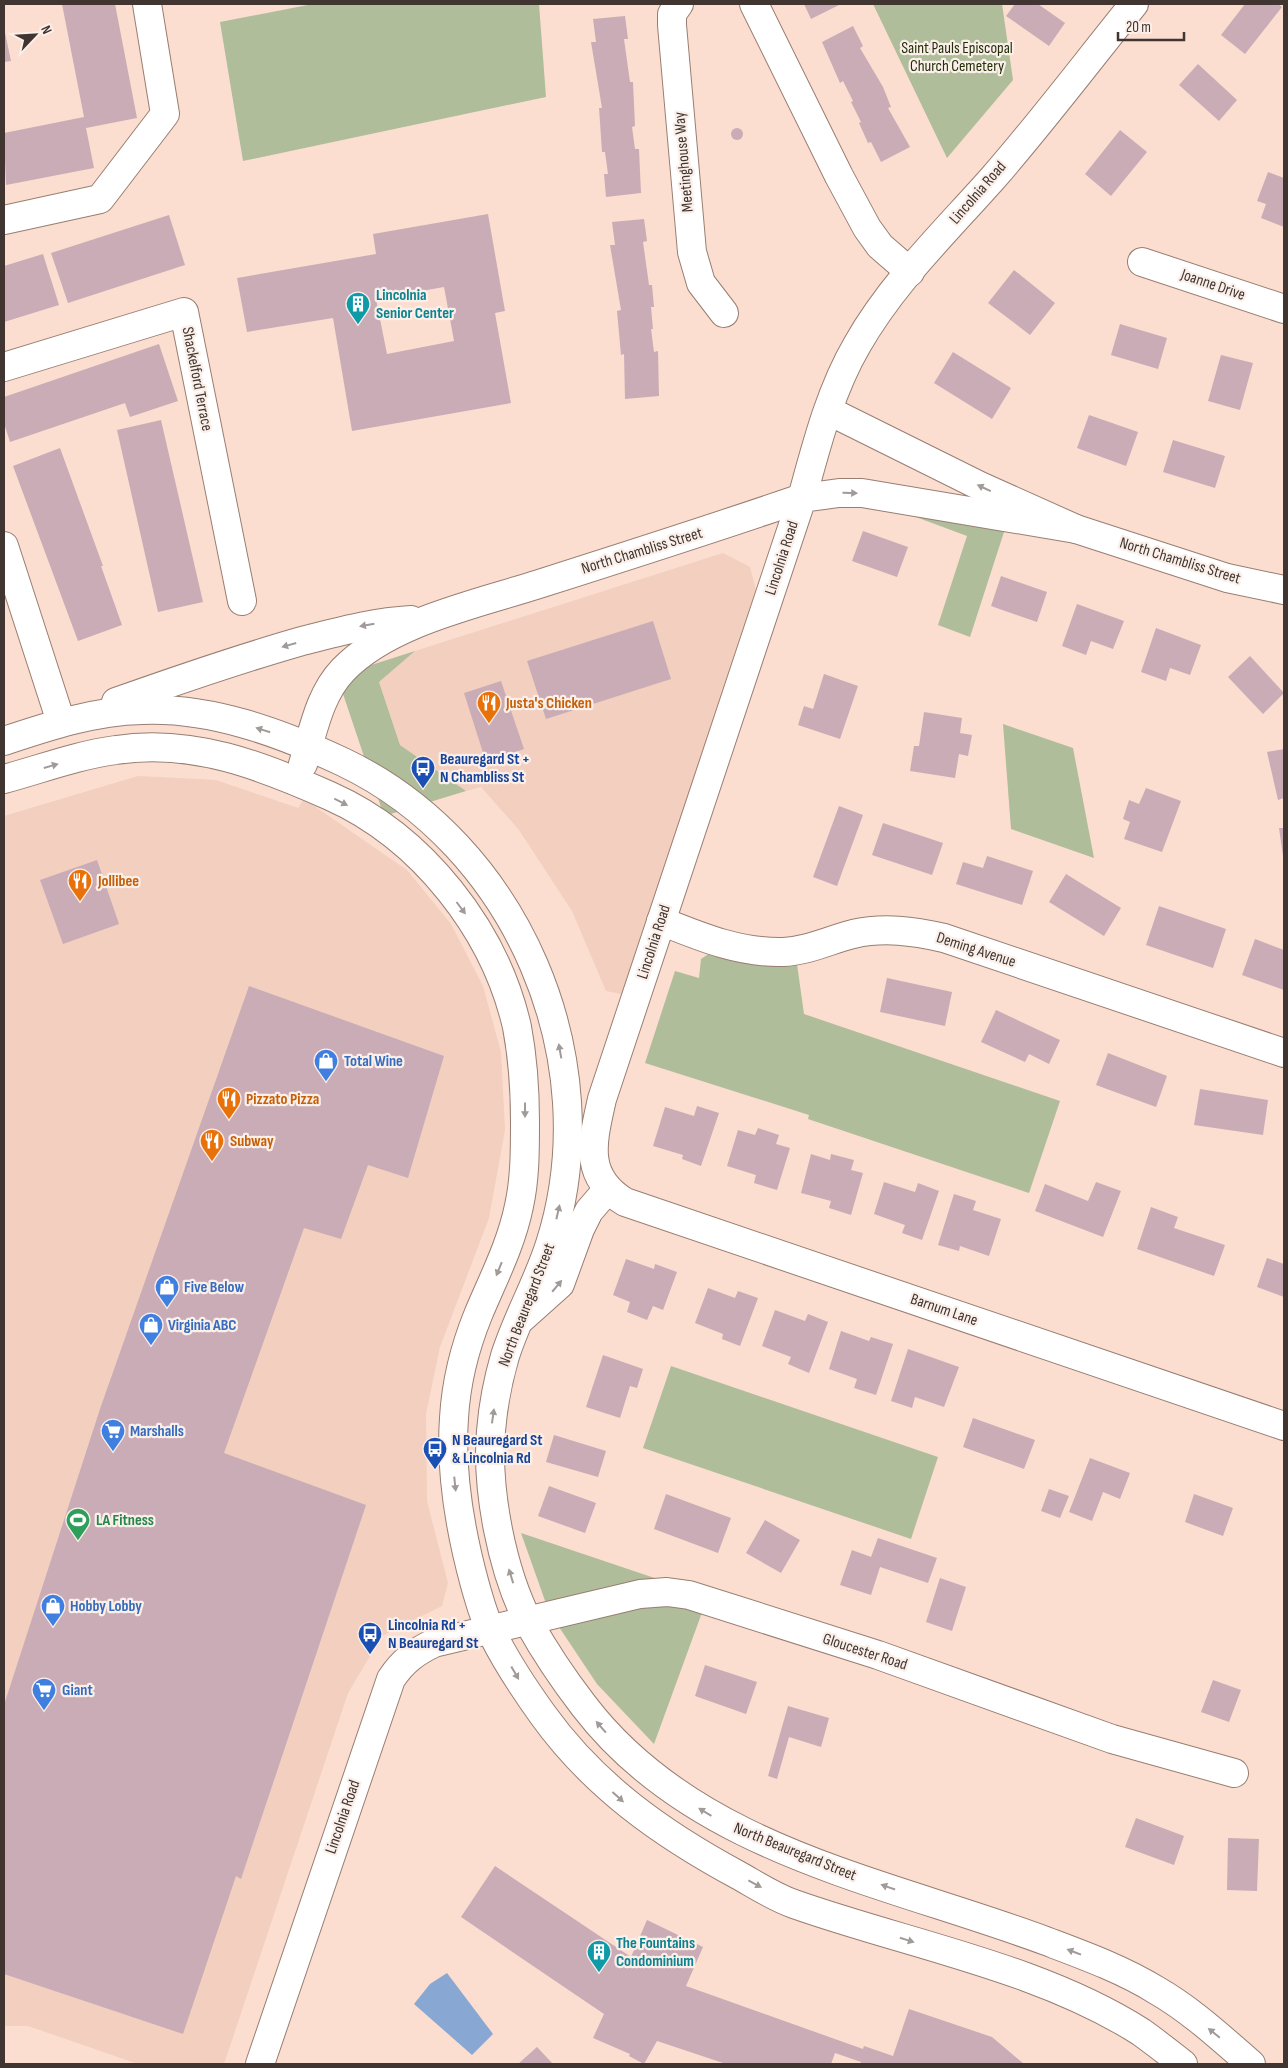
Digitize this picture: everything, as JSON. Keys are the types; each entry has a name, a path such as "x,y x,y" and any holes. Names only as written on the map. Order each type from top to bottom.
{"main road":[{"path":"4,220 100,199 165,114 147,4"},
{"name":"Meetinghouse Way","path":"679,4 672,14 672,25 692,257 701,283 724,313"},
{"path":"754,4 839,176 867,228 880,246 910,272"},
{"name":"Lincolnia Road","path":"608,1189 598,1176 593,1162 594,1134 602,1099 840,380 856,346 878,312 910,272 994,177 1134,4"},
{"name":"Joanne Drive","path":"1142,262 1284,309"},
{"name":"Shackelford Terrace","path":"4,367 184,312 242,601"},
{"name":"North Chambliss Street","path":"829,411 980,486 1076,529 1227,578 1284,590"},
{"name":"North Chambliss Street","path":"297,782 320,709 342,672 359,656 376,644 432,619 684,539 802,498 839,493 862,493 1076,529"},
{"path":"4,546 61,722 240,659 288,645 368,625 432,619"},
{"name":"North Beauregard Street","path":"4,741 61,722 134,710 186,712 263,730 309,746 359,770 395,792 424,813 455,843 488,882 514,923 532,958 547,996 564,1072 569,1119 566,1172 550,1244 506,1352 497,1390 491,1433 491,1478 495,1516 507,1561 528,1621 555,1665 600,1727 624,1752 686,1800 726,1824 795,1855 1018,1931 1099,1961 1155,1989 1188,2012 1251,2064"},
{"path":"4,779 114,750 165,747 207,752 252,764 342,802 376,821 412,850 440,880 469,919 489,952 504,986 516,1027 525,1083 524,1178 510,1242 467,1345 456,1394 453,1452 460,1522 468,1560 490,1631 523,1687 580,1762 621,1800 664,1832 787,1901 1002,1969 1089,2003 1142,2033 1183,2064"},
{"name":"Deming Avenue","path":"661,921 725,946 754,951 784,952 813,947 853,934 883,930 914,931 944,938 1284,1053"},
{"path":"521,1319 560,1284 580,1229 589,1211 608,1189"},
{"name":"Barnum Lane","path":"608,1189 616,1196 634,1205 1284,1426"},
{"name":"Gloucester Road","path":"490,1631 640,1594 667,1592 689,1595 878,1655 1112,1738 1234,1773"},
{"name":"Lincolnia Road","path":"260,2064 391,1679 403,1662 417,1651 434,1643 490,1631"},
{"path":"1142,2033 1164,2064"}],"shaded area":[{"path":"723,553 750,567 756,590 626,995 606,991 572,911 519,830 481,787 466,791 400,745 379,682 415,651"},
{"path":"138,776 216,780 298,808 304,799 407,870 451,924 483,986 501,1052 505,1130 489,1218 440,1347 426,1414 427,1501 448,1583 442,1606 382,1636 348,1693 224,2064 138,2064 28,2026 4,2026 4,816"}],"green space":[{"path":"313,4 539,4 546,97 243,161 220,22"},
{"name":"Saint Pauls Episcopal Church Cemetery","path":"873,4 1002,4 1013,80 947,158"},
{"path":"885,488 1004,532 970,637 938,625 967,536 881,504"},
{"path":"415,651 379,682 400,745 466,791 384,816 337,676"},
{"path":"1003,724 1073,748 1094,858 1011,829"},
{"path":"713,951 797,964 804,1014 1060,1101 1029,1193 808,1119 809,1115 645,1063 675,971 699,978 701,959"},
{"path":"671,1366 938,1457 911,1539 643,1448"},
{"path":"521,1533 708,1596 654,1744 597,1684 549,1612"}],"water":[{"path":"447,1973 493,2034 472,2055 414,2004 430,1984"}],"building":[{"path":"62,4 115,4 137,118 86,128 94,168 6,185 4,133 84,117"},
{"path":"804,4 841,4 811,19"},
{"path":"1015,4 1038,4 1065,23 1049,46 1006,16"},
{"path":"1245,4 1278,4 1282,7 1245,54 1221,35"},
{"path":"625,16 628,39 624,39 630,82 633,82 635,126 632,127 635,149 639,149 641,193 606,197 604,174 608,174 605,152 602,152 599,108 602,108 591,42 596,42 593,19"},
{"path":"853,26 863,46 860,48 883,87 891,107 888,108 910,147 881,162 871,142 868,143 859,123 861,122 851,102 853,101 843,81 840,83 822,42"},
{"path":"4,28 11,61 4,62"},
{"path":"1198,64 1237,100 1219,121 1179,85"},
{"path":"735,128 739,128 743,134 739,140 735,140 731,136 731,132"},
{"path":"1120,130 1147,152 1111,196 1085,174"},
{"path":"1268,172 1284,178 1284,227 1261,218 1266,204 1257,201"},
{"name":"Lincolnia Senior Center","path":"488,214 505,311 495,313 511,403 352,431 333,318 247,332 237,278 376,254 373,234","holes":["444,287 454,341 387,354 376,299"]},
{"path":"169,215 185,265 68,303 51,253"},
{"path":"644,219 647,241 643,242 649,285 652,285 654,307 651,307 653,329 651,329 654,352 658,351 659,396 625,399 624,354 621,355 617,311 621,310 610,245 615,245 612,222"},
{"path":"43,254 59,305 4,322 4,266"},
{"path":"1014,270 1055,303 1030,335 988,303"},
{"path":"1120,324 1167,338 1158,369 1111,355"},
{"path":"159,344 178,401 130,417 125,403 10,442 4,423 4,397"},
{"path":"953,352 1011,388 992,419 934,383"},
{"path":"1221,355 1253,363 1240,410 1208,401"},
{"path":"1089,415 1138,432 1126,466 1077,448"},
{"path":"161,420 203,602 158,612 117,430"},
{"path":"1173,440 1225,456 1215,488 1163,472"},
{"path":"60,448 103,566 101,566 122,625 78,641 13,466"},
{"path":"863,531 908,547 897,577 852,561"},
{"path":"1001,576 1047,592 1037,622 991,606"},
{"path":"1077,604 1124,621 1113,649 1091,641 1086,655 1062,646"},
{"path":"653,621 671,679 546,719 527,661"},
{"path":"1156,628 1201,645 1190,675 1170,668 1166,681 1141,672"},
{"path":"1250,656 1284,693 1263,714 1228,677"},
{"path":"824,674 858,686 840,739 798,725 804,706 813,709"},
{"path":"501,681 524,749 486,762 464,693"},
{"path":"924,712 962,718 960,733 972,735 968,756 959,754 955,778 910,771 914,746 919,746"},
{"path":"1284,749 1284,798 1278,800 1267,752"},
{"path":"1146,788 1181,801 1162,852 1124,839 1130,822 1123,819 1129,800 1139,804"},
{"path":"839,806 863,815 837,886 813,877"},
{"path":"883,823 943,843 932,875 872,855"},
{"path":"1279,828 1284,828 1284,856 1283,856"},
{"path":"987,856 1033,871 1022,905 956,884 963,862 983,868"},
{"name":"Jollibee","path":"97,860 119,924 63,944 40,880"},
{"path":"1066,874 1121,908 1104,936 1049,902"},
{"path":"1159,906 1226,929 1213,968 1146,945"},
{"path":"1255,939 1284,950 1284,990 1242,975"},
{"path":"887,978 952,992 945,1026 880,1012"},
{"path":"249,986 444,1056 408,1178 368,1165 341,1239 304,1228 224,1453 366,1505 241,1879 236,1876 183,2034 4,1974 4,1705 100,1409"},
{"path":"996,1010 1060,1040 1049,1064 1029,1054 1025,1062 981,1042"},
{"path":"1108,1053 1167,1076 1156,1107 1096,1085"},
{"path":"1200,1089 1268,1100 1263,1135 1194,1125"},
{"path":"697,1106 719,1113 701,1166 682,1159 683,1155 653,1146 665,1107 694,1116"},
{"path":"758,1128 779,1135 776,1144 790,1148 777,1190 754,1183 756,1175 727,1166 738,1130 755,1135"},
{"path":"811,1154 830,1160 831,1154 854,1160 851,1170 863,1173 851,1215 829,1208 831,1201 801,1193"},
{"path":"884,1182 915,1192 918,1183 939,1191 922,1240 902,1233 905,1225 874,1214"},
{"path":"1096,1182 1121,1191 1103,1237 1035,1211 1045,1184 1088,1201"},
{"path":"954,1194 976,1201 973,1210 1001,1219 989,1256 960,1246 959,1251 938,1245"},
{"path":"1151,1207 1178,1217 1174,1228 1225,1245 1214,1276 1137,1249"},
{"path":"1267,1258 1284,1264 1284,1297 1257,1287"},
{"path":"626,1259 654,1269 655,1264 677,1272 663,1310 653,1306 647,1320 627,1312 630,1302 613,1295"},
{"path":"708,1288 735,1298 738,1291 758,1298 740,1346 722,1339 723,1334 695,1323"},
{"path":"775,1310 805,1321 808,1314 828,1322 809,1373 788,1364 791,1357 762,1346"},
{"path":"841,1331 869,1341 871,1337 893,1344 876,1395 854,1388 857,1379 829,1369"},
{"path":"908,1349 959,1367 944,1407 915,1397 912,1408 891,1401"},
{"path":"603,1355 643,1369 637,1388 630,1386 620,1418 586,1407"},
{"path":"973,1418 1035,1440 1024,1469 963,1447"},
{"path":"554,1435 606,1451 598,1477 546,1462"},
{"path":"1090,1458 1130,1473 1120,1499 1103,1492 1092,1521 1069,1512"},
{"path":"549,1486 596,1503 585,1533 538,1516"},
{"path":"1049,1489 1069,1496 1060,1518 1041,1511"},
{"path":"666,1494 731,1518 718,1553 654,1529"},
{"path":"1194,1494 1233,1508 1223,1536 1185,1522"},
{"path":"765,1520 800,1540 781,1573 746,1553"},
{"path":"878,1538 937,1558 928,1583 880,1567 871,1595 840,1585 852,1550 871,1557"},
{"path":"940,1578 966,1587 952,1631 926,1622"},
{"path":"705,1665 757,1682 746,1714 695,1696"},
{"path":"1213,1680 1241,1690 1229,1722 1201,1712"},
{"path":"788,1706 829,1718 821,1747 789,1737 777,1779 768,1776"},
{"path":"1136,1818 1184,1836 1174,1865 1125,1847"},
{"path":"1228,1838 1259,1839 1257,1891 1227,1890"},
{"name":"The Fountains Condominium","path":"495,1866 631,1957 647,1920 703,1947 686,1986 863,2049 864,2046 893,2056 909,2009 992,2037 1024,2064 861,2064 861,2062 835,2053 831,2064 726,2064 657,2041 644,2064 629,2056 630,2054 593,2038 604,2014 461,1917"},
{"path":"537,2047 553,2064 518,2064"}],"place":[{"name":"Lincolnia Senior Center","path":"358,325"},
{"name":"Justa's Chicken","path":"489,724"},
{"name":"Beauregard St + N Chambliss St","path":"423,789"},
{"name":"Jollibee","path":"80,902"},
{"name":"Total Wine","path":"326,1082"},
{"name":"Pizzato Pizza","path":"229,1120"},
{"name":"Subway","path":"212,1162"},
{"name":"Five Below","path":"167,1308"},
{"name":"Virginia ABC","path":"151,1346"},
{"name":"Marshalls","path":"113,1452"},
{"name":"N Beauregard St & Lincolnia Rd","path":"435,1470"},
{"name":"LA Fitness","path":"78,1541"},
{"name":"Hobby Lobby","path":"53,1627"},
{"name":"Lincolnia Rd + N Beauregard St","path":"370,1655"},
{"name":"Giant","path":"44,1711"},
{"name":"The Fountains Condominium","path":"599,1973"}]}
